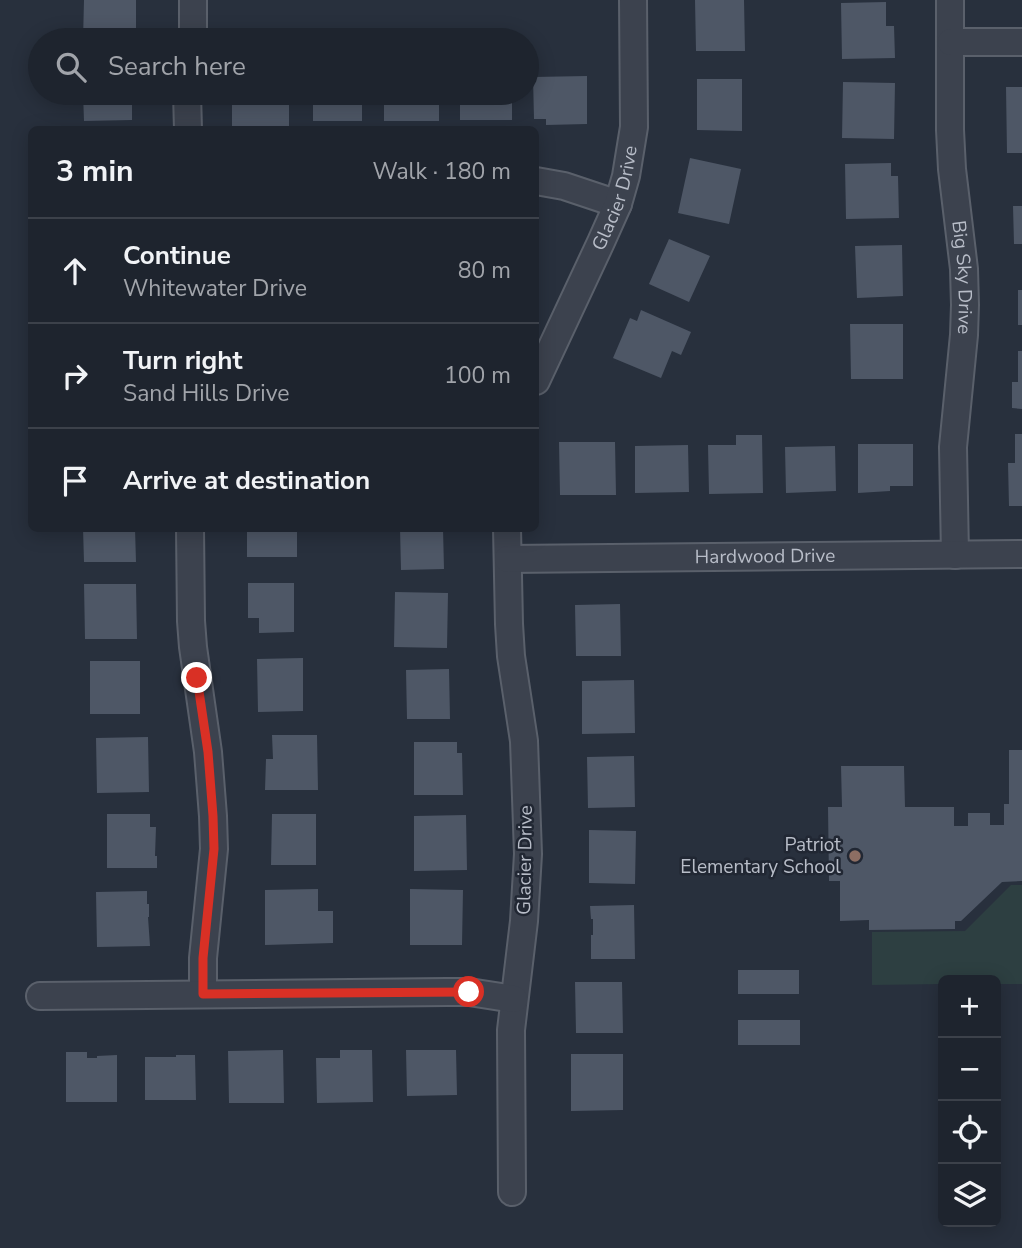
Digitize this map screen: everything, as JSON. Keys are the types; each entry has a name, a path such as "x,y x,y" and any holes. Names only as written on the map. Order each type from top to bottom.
{"street":[{"path":"193,0 193,28"},
{"name":"Glacier Drive","path":"539,375 618,204 626,176 634,127 633,0"},
{"name":"Big Sky Drive","path":"950,0 951,156 964,269 965,305 953,447 955,555"},
{"path":"951,43 1022,42"},
{"path":"187,105 188,126"},
{"path":"539,182 564,186 618,204"},
{"path":"190,532 191,621 208,752 214,849 204,947 203,994"},
{"name":"Glacier Drive","path":"507,532 511,656 524,741 527,841 527,888 510,1058 512,1192"},
{"name":"Hardwood Drive","path":"508,559 1022,554"},
{"path":"40,996 447,992 480,993 514,999"}],"shaded area":[{"path":"1011,885 1022,885 1022,984 1001,984 1001,975 938,975 938,984 872,985 872,932 965,931"}],"building":[{"path":"84,0 136,0 136,28 83,28"},
{"path":"695,0 744,0 745,51 696,51"},
{"path":"886,2 886,26 894,26 895,58 842,59 841,3"},
{"path":"587,76 587,124 546,125 546,119 534,119 534,105 539,105 539,77"},
{"path":"697,79 742,79 742,131 697,130"},
{"path":"843,82 895,83 894,139 842,138"},
{"path":"1006,87 1022,87 1022,153 1007,153"},
{"path":"83,105 132,105 132,120 84,121"},
{"path":"232,105 289,105 289,126 232,126"},
{"path":"313,105 362,105 362,121 313,121"},
{"path":"384,105 439,105 439,121 384,121"},
{"path":"460,105 512,105 512,120 460,120"},
{"path":"690,158 741,169 729,224 678,213"},
{"path":"891,163 891,176 898,176 899,218 846,219 845,164"},
{"path":"1013,206 1022,206 1022,244 1014,244"},
{"path":"669,239 710,256 689,302 649,284"},
{"path":"902,245 903,296 857,298 855,246"},
{"path":"1018,290 1022,290 1022,325 1018,325"},
{"path":"641,310 691,332 681,355 672,351 661,378 613,358 630,318 637,321"},
{"path":"850,324 903,324 903,379 851,379"},
{"path":"1018,351 1022,351 1022,409 1012,408 1012,382 1018,382"},
{"path":"1015,434 1022,434 1022,506 1009,506 1008,463 1015,463"},
{"path":"736,435 762,435 763,493 709,494 708,445 736,445"},
{"path":"559,442 615,442 616,495 560,495"},
{"path":"858,444 913,444 913,486 890,486 890,491 858,493"},
{"path":"688,445 689,492 635,493 635,446"},
{"path":"835,446 836,491 786,493 785,447"},
{"path":"83,532 135,532 136,562 84,562"},
{"path":"247,532 297,532 297,557 247,557"},
{"path":"400,532 443,532 444,569 401,570"},
{"path":"248,583 294,583 294,632 259,633 259,618 248,618"},
{"path":"84,584 136,584 137,639 85,639"},
{"path":"395,592 448,593 447,648 394,647"},
{"path":"620,604 621,656 576,656 575,605"},
{"path":"303,658 303,711 258,712 257,659"},
{"path":"90,661 140,661 140,714 90,714"},
{"path":"449,669 450,719 407,719 406,670"},
{"path":"634,680 635,733 582,734 582,681"},
{"path":"272,735 317,735 318,790 265,790 266,759 273,759"},
{"path":"148,737 149,792 97,793 96,738"},
{"path":"414,742 457,742 457,753 462,753 463,795 414,795"},
{"name":"Patriot Elementary School","path":"1009,750 1022,750 1022,881 1002,882 961,921 955,921 955,929 869,930 869,920 840,921 840,881 829,881 828,807 842,807 841,766 904,766 905,807 954,807 954,826 968,826 968,813 990,813 990,825 1004,825 1004,804 1009,804"},
{"path":"634,756 635,807 588,808 587,757"},
{"path":"107,814 150,814 150,827 156,827 157,868 107,868"},
{"path":"272,814 316,814 316,865 271,865"},
{"path":"466,815 467,870 414,871 414,816"},
{"path":"589,830 636,831 635,884 589,883"},
{"path":"318,889 318,911 333,911 333,943 265,945 265,890"},
{"path":"410,889 463,890 462,945 410,945"},
{"path":"147,891 150,946 97,947 96,892"},
{"path":"634,905 635,959 591,959 593,919 590,906"},
{"path":"738,970 799,970 799,994 738,994"},
{"path":"575,982 622,982 623,1033 576,1033"},
{"path":"738,1020 800,1020 800,1045 738,1045"},
{"path":"283,1050 284,1103 229,1103 228,1051"},
{"path":"340,1050 372,1050 373,1102 317,1103 316,1058 340,1058"},
{"path":"406,1050 456,1050 457,1095 407,1096"},
{"path":"66,1052 87,1052 87,1058 117,1055 117,1102 66,1102"},
{"path":"571,1054 623,1054 623,1110 571,1111"},
{"path":"195,1055 196,1100 145,1100 145,1057"}],"place":[{"name":"Patriot Elementary School","path":"855,856"}],"route":[{"path":"197,678 208,752 214,849 203,958 203,994 469,992"}]}
